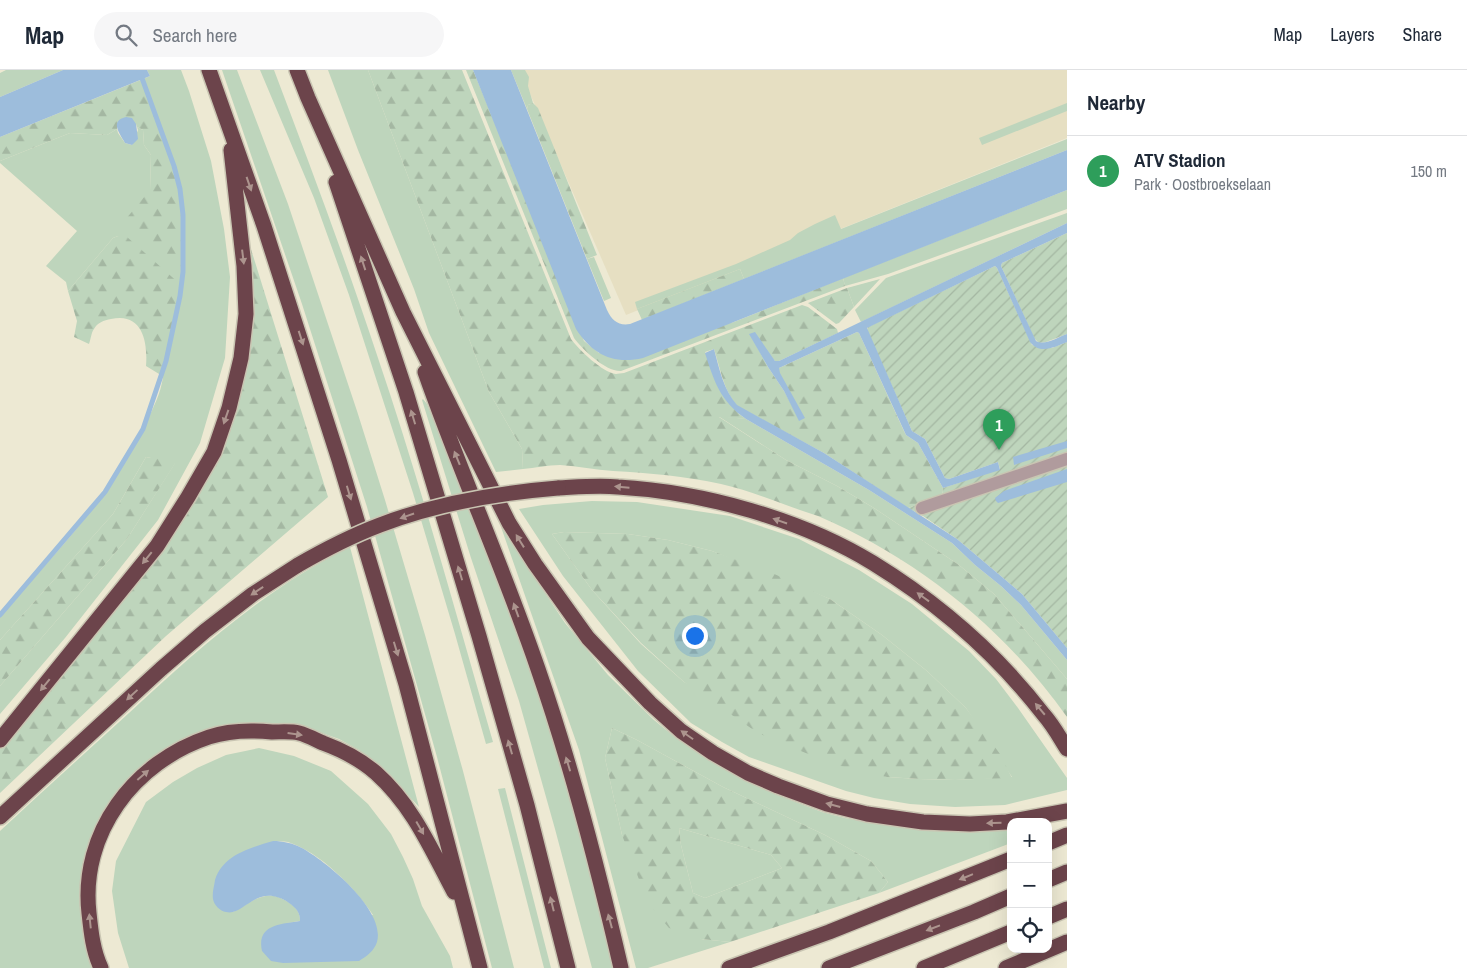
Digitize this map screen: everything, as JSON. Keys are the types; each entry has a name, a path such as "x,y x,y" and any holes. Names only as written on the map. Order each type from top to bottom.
{"highway":[{"path":"208,70 264,226 342,469 406,684 480,968"},
{"path":"297,70 403,312 509,523 535,564 588,638 650,703 681,731 713,753 748,773 827,804 867,814 923,822 970,824 1007,822 1067,811"},
{"path":"308,98 406,392 471,608 527,805 568,968"},
{"path":"0,740 157,546 214,452 229,408 241,358 246,314 244,266 227,122"},
{"path":"403,312 442,422 491,543 538,670 572,778 621,968"},
{"path":"0,817 205,631 253,594 298,565 338,543 380,525 423,510 485,496 582,486 618,486 694,497 749,510 800,527 872,562 952,619 1011,675 1045,716 1067,749"},
{"path":"101,968 90,930 88,879 94,854 105,824 123,796 137,780 162,760 185,746 230,732 250,730 299,733 341,750 374,772 400,797 418,825 467,915"},
{"path":"1052,841 1067,834"},
{"path":"729,968 829,932 1007,861"},
{"path":"1052,878 1067,872"},
{"path":"829,968 1007,898"},
{"path":"1052,915 1067,909"},
{"path":"924,968 1007,934"},
{"path":"1006,968 1067,942"}],"street":[{"path":"922,508 1067,459"}],"shaded area":[{"path":"522,70 1067,70 1067,138 626,315 531,96"}],"green space":[{"path":"6,70 63,70 0,97 0,73"},
{"path":"147,70 181,70 211,161 224,229 230,277 225,358 200,443 158,520 65,638 0,714 0,686 127,539 175,463 146,457 113,514 0,640 0,616 85,518 109,486 140,435 161,389 180,296 118,236 113,238 68,291 66,282 46,266 77,231 0,161 70,133 107,135 117,129 125,143 132,145 138,130 137,127 143,130 144,145 151,155 150,190 184,262 183,215 180,189 143,79 150,76"},
{"path":"222,70 237,70 288,204 357,411 425,635 463,771 514,968 492,968 437,757 367,507 302,304"},
{"path":"260,70 274,70 353,285 409,454 493,742 486,744 413,493 349,295 314,198"},
{"path":"328,70 368,70 489,392 522,449 523,469 496,472 429,333 414,289"},
{"path":"368,70 462,70 571,339 579,349 604,370 616,374 624,373 802,305 808,307 837,329 838,333 779,361 775,361 750,334 800,420 779,373 779,368 857,332 859,333 906,435 918,443 943,488 942,496 908,508 824,453 737,406 726,386 714,349 705,352 739,414 746,419 719,417 786,460 837,486 874,508 959,565 994,594 1067,679 1067,717 1016,654 956,599 890,553 855,533 818,516 754,493 694,479 560,465 523,469 522,449 489,392"},
{"path":"466,70 473,70 584,341 599,353 734,322 843,278 845,286 621,371 608,368 588,354 574,338"},
{"path":"511,70 525,70 529,77 528,86 533,103 528,105 527,109"},
{"path":"143,79 168,147 181,198 184,230 183,272 125,220 150,190 151,155 144,145 143,130 137,127 136,124 117,126 117,129 107,135 70,133 0,161 0,137"},
{"path":"533,103 538,108 597,255 587,259 527,109 528,105"},
{"path":"1067,103 1067,111 982,145 979,138"},
{"path":"1067,139 1067,150 744,279 740,269 637,309 635,302 736,264 790,240 798,233 835,215 841,229"},
{"path":"1067,190 1067,209 888,274 845,286 843,278"},
{"path":"1067,213 1067,223 861,322 855,310 886,278"},
{"path":"1067,233 1067,334 1039,343 1034,338 1001,266 1002,263"},
{"path":"118,236 127,237 181,285 176,325 166,361 164,377 146,366 144,338 141,330 130,320 121,318 108,319 101,322 93,331 89,344 74,337 77,321 68,291 113,238"},
{"path":"250,246 328,497 166,636 0,793 0,748 171,534 247,359"},
{"path":"594,257 611,298 604,301 587,259"},
{"path":"995,266 1032,345 1052,348 1067,342 1067,648 1022,594 957,539 908,508 942,496 943,488 1000,469 998,462 949,479 945,478 925,439 912,431 867,330 868,327"},
{"path":"740,269 744,279 642,320 637,309"},
{"path":"880,279 854,307 847,288"},
{"path":"847,288 854,307 839,323 836,324 808,303"},
{"path":"423,399 427,404 504,590 550,725 585,841 617,968 592,968 519,701 471,558"},
{"path":"718,416 746,419 869,490 952,543 1021,605 1067,660 1067,679 994,594 959,565 874,508 837,486 786,460"},
{"path":"156,451 176,462 127,539 0,686 0,640 113,514 146,457 151,458"},
{"path":"592,501 637,502 730,516 799,539 859,570 912,604 969,651 996,679 1067,778 1067,790 1005,805 955,807 910,804 846,791 749,757 691,723 638,671 563,576 519,509","holes":["564,532 628,534 668,540 712,551 830,599 882,635 927,671 966,708 1012,777 955,780 887,777 684,682 641,644 592,590 552,534"]},
{"path":"501,527 565,623 608,675 654,720 676,738 724,769 775,794 822,812 845,818 930,830 1007,827 1007,845 879,893 888,882 871,861 825,835 723,787 612,728 605,758 622,835 701,939 730,942 648,968 636,968 579,750"},
{"path":"564,532 628,534 668,540 712,551 772,573 830,599 882,635 927,671 966,708 1000,754 1012,778 955,780 887,777 832,764 758,733 684,682 641,643 592,590 552,534"},
{"path":"350,547 419,807 388,774 359,750 339,739 319,732 292,724 236,724 190,736 143,766 120,790 86,863 94,968 0,968 0,831 206,644 290,581"},
{"path":"612,728 723,787 825,835 871,861 888,882 879,893 730,942 701,939 669,928 648,903 622,835 605,758","holes":["679,828 771,855 782,868 705,898 693,893 681,845"]},
{"path":"259,748 294,756 331,771 368,804 391,834 403,857 422,906 450,956 453,968 129,968 118,933 112,891 116,861 146,802 173,782 197,768 226,755","holes":["273,841 288,842 324,862 347,883 373,915 287,923 300,921 298,912 288,902 273,896 253,900 233,912"]},
{"path":"505,788 551,968 544,968 498,789"},
{"path":"679,828 771,855 782,868 705,898 693,893 681,845"}],"water":[{"path":"63,70 147,70 150,76 0,137 0,97"},
{"path":"473,70 511,70 607,310 614,320 622,324 630,324 1067,150 1067,190 643,358 622,360 604,356 596,351 582,338 576,329"},
{"path":"126,117 132,118 136,124 138,139 132,145 125,143 117,128 118,121"},
{"path":"1067,223 1067,233 1002,263 1001,266 1036,341 1047,342 1067,334 1067,342 1053,348 1043,349 1034,346 1030,342 995,266 867,328 912,431 925,439 945,478 949,479 998,462 1000,470 943,488 918,443 906,435 859,333 857,332 779,368 805,418 799,421 784,391 749,334 755,332 775,361 779,361"},
{"path":"714,349 725,386 737,405 824,453 957,539 1022,594 1067,648 1067,660 1021,605 952,543 869,490 737,412 724,398 712,373 705,353"},
{"path":"1067,441 1067,448 1014,465 1013,457"},
{"path":"1067,469 1067,482 998,503 996,501 995,498 1004,491"},
{"path":"273,841 295,845 313,855 339,875 364,902 373,916 377,929 377,942 367,955 359,961 283,963 271,961 262,951 261,942 263,935 272,927 300,921 296,909 278,897 268,896 260,897 233,912 226,912 216,905 213,897 215,880 224,864 238,854"}],"waterway":[{"path":"0,615 105,492 143,429 166,361 180,296 183,272 183,215 180,189 174,166 139,70"}],"place":[{"name":"ATV Stadion","path":"999,450"}]}
